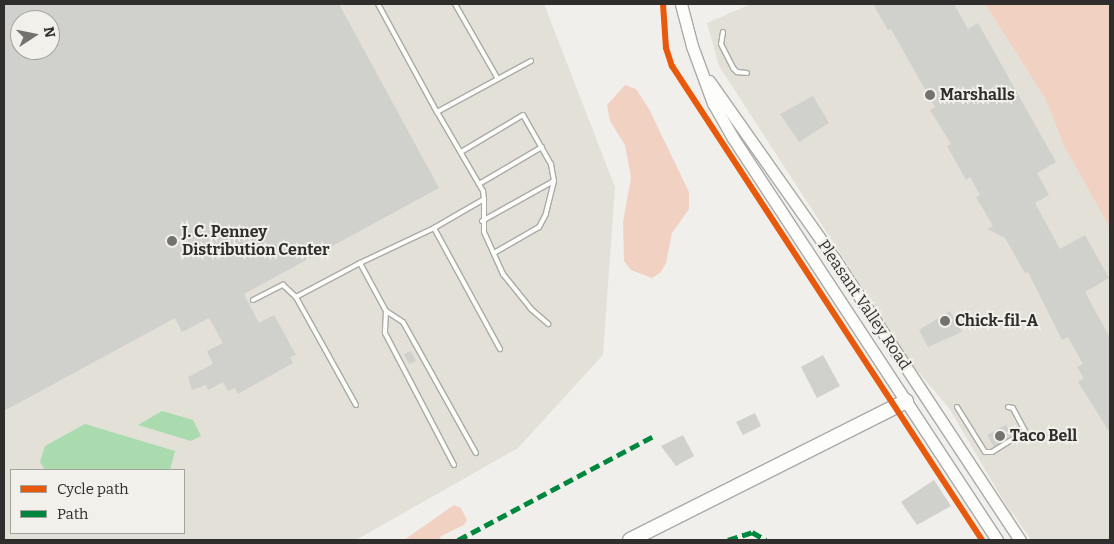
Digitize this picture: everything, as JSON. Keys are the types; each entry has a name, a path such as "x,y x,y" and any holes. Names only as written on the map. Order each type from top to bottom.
{"highway":[{"path":"630,540 906,400"}],"main road":[{"name":"Pleasant Valley Road","path":"681,4 689,38 713,103 733,138 997,540"},
{"name":"Pleasant Valley Road","path":"703,74 817,234 1020,540"},
{"path":"803,244 817,234"},
{"path":"810,254 824,245"},
{"path":"906,400 921,392"}],"lane":[{"path":"378,4 479,184 484,200 482,221 503,274 518,293 548,324"},
{"path":"455,4 498,79"},
{"path":"723,32 721,44 733,68 737,72 747,73"},
{"path":"437,112 531,61"},
{"path":"461,152 523,115 551,164 554,181 546,214 539,227 494,253"},
{"path":"479,184 542,147"},
{"path":"482,221 554,181"},
{"path":"296,297 360,263 434,228 484,200"},
{"path":"434,228 500,349"},
{"path":"360,263 386,311 403,322 476,453"},
{"path":"253,300 283,285 296,297 356,405"},
{"path":"386,311 385,333 454,465"},
{"path":"957,407 985,452 992,452 1025,431 1013,408 1008,407"}],"shaded area":[{"path":"4,4 544,4 615,187 603,355 518,448 356,540 4,540"},
{"path":"751,4 985,4 1046,100 1064,146 1110,228 1110,540 1031,540 1012,512 1013,517 949,408 914,367 719,66 707,23"},
{"path":"985,4 1110,4 1110,228 1064,146 1046,100"},
{"path":"625,85 636,89 649,109 689,192 689,209 672,233 666,263 661,272 652,278 631,270 624,261 623,222 631,178 625,145 610,121 607,105"},
{"path":"162,411 193,420 201,436 191,441 138,425"},
{"path":"85,424 175,451 170,469 44,469 40,462 45,446"},
{"path":"454,505 461,508 467,520 464,525 441,536 439,540 404,540"}],"building":[{"name":"J. C. Penney Distribution Center","path":"4,4 339,4 439,188 244,294 259,323 274,315 296,355 290,357 293,363 238,394 235,388 228,391 223,382 208,390 206,385 192,390 188,377 213,364 207,351 223,343 209,318 182,332 175,318 4,411"},
{"path":"873,4 954,4 968,29 978,23 1056,162 1037,173 1049,195 1035,203 1060,249 1085,235 1109,278 1085,292 1110,338 1110,433 1078,382 1084,378 1077,367 1083,364 1068,337 1062,340 1028,272 1025,273 1005,238 987,229 993,226 976,197 980,195 970,177 966,180 947,146 951,144 930,110 935,107 891,29 888,30"},
{"path":"813,96 829,123 799,142 780,114"},
{"name":"Chick-fil-A","path":"950,311 962,332 928,347 919,330"},
{"path":"411,351 416,361 409,364 404,354"},
{"path":"823,355 840,386 817,398 801,367"},
{"path":"755,413 761,426 743,435 736,422"},
{"name":"Taco Bell","path":"1006,425 1012,435 994,447 987,435"},
{"path":"683,435 694,456 676,466 661,446"},
{"path":"934,480 951,506 917,525 901,502"}],"marked path":[{"path":"458,540 657,434"},
{"path":"728,540 752,532 766,540"}],"cycle path":[{"path":"663,4 666,48 672,66 982,540"}],"place":[{"name":"Marshalls","path":"930,95"},
{"name":"J. C. Penney Distribution Center","path":"172,241"},
{"name":"Chick-fil-A","path":"945,321"},
{"name":"Taco Bell","path":"1000,436"}]}
